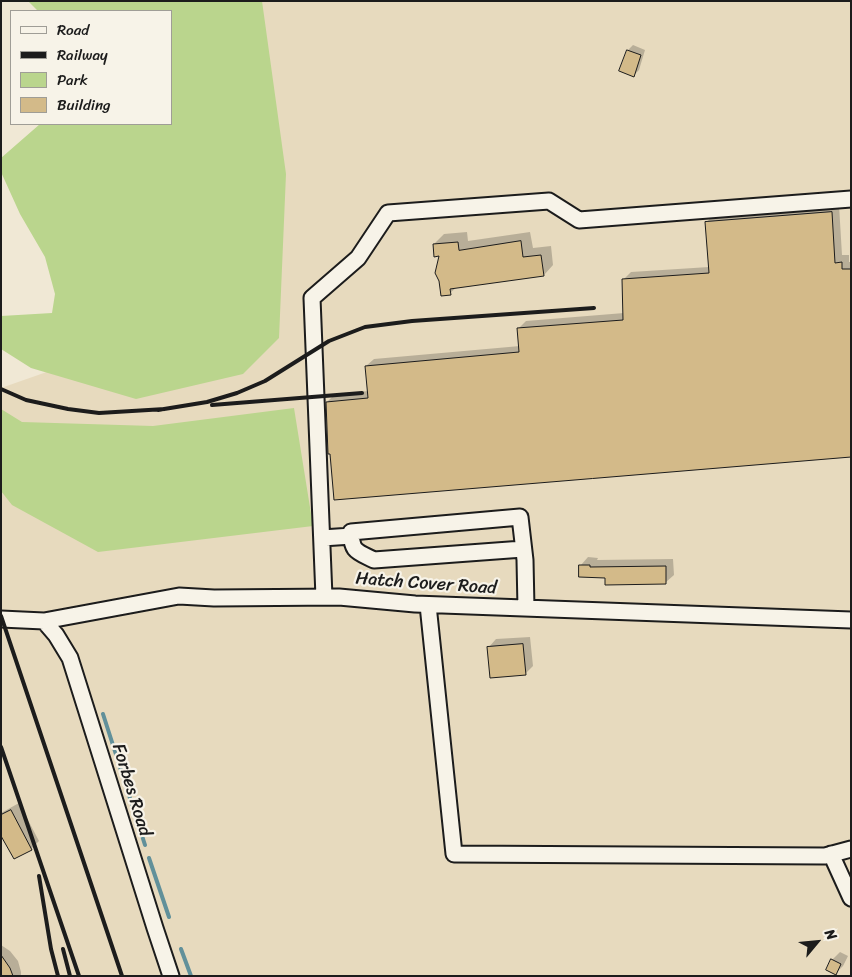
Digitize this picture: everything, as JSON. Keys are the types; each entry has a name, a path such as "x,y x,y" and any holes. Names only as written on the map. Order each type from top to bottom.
{"street":[{"path":"324,597 312,298 358,258 388,213 549,201 579,220 851,199"},
{"path":"523,549 374,560 357,552 352,546 351,532 520,517 525,560 526,608"},
{"path":"322,538 352,536"},
{"name":"Hatch Cover Road","path":"2,619 44,622 179,596 214,598 338,597 428,605 851,620"},
{"path":"428,605 454,854 825,856 851,849"},
{"name":"Forbes Road","path":"44,622 56,636 70,658 171,976"},
{"path":"831,854 851,898"}],"shaded area":[{"path":"206,1 851,1 851,976 1,976 1,388 178,326"}],"green space":[{"path":"28,1 262,1 286,174 279,338 243,374 136,399 31,368 1,349 1,316 52,313 55,294 45,257 20,214 1,172 1,158 39,125 172,125 172,10 37,10"},
{"path":"294,408 313,526 98,552 12,505 1,491 1,409 22,422 153,426"}],"building":[{"path":"627,50 641,55 634,77 619,71"},
{"path":"832,212 835,263 842,262 842,269 851,269 851,457 334,500 330,454 328,454 326,402 368,398 365,366 519,352 517,328 623,320 622,279 709,273 705,222"},
{"path":"521,241 523,257 541,255 544,276 450,289 451,295 441,296 439,281 435,273 439,256 434,257 433,244 458,242 459,250"},
{"path":"579,565 590,565 590,567 666,566 666,584 605,585 605,578 579,577"},
{"path":"523,644 526,675 490,678 487,647"},
{"path":"11,810 32,850 14,859 1,836 1,815"},
{"path":"1,955 10,968 13,976 1,976"},
{"path":"831,959 841,964 836,975 826,970"}],"waterway":[{"path":"103,714 145,845"},
{"path":"149,858 169,917"},
{"path":"181,949 191,976"}],"railway":[{"path":"158,410 207,402 237,393 265,381 329,341 365,327 412,321 594,308"},
{"path":"1,389 26,400 99,413 165,409"},
{"path":"212,405 362,393"},
{"path":"1,616 122,976"},
{"path":"1,747 79,976"},
{"path":"39,876 51,949 58,976"},
{"path":"63,949 70,976"}]}
